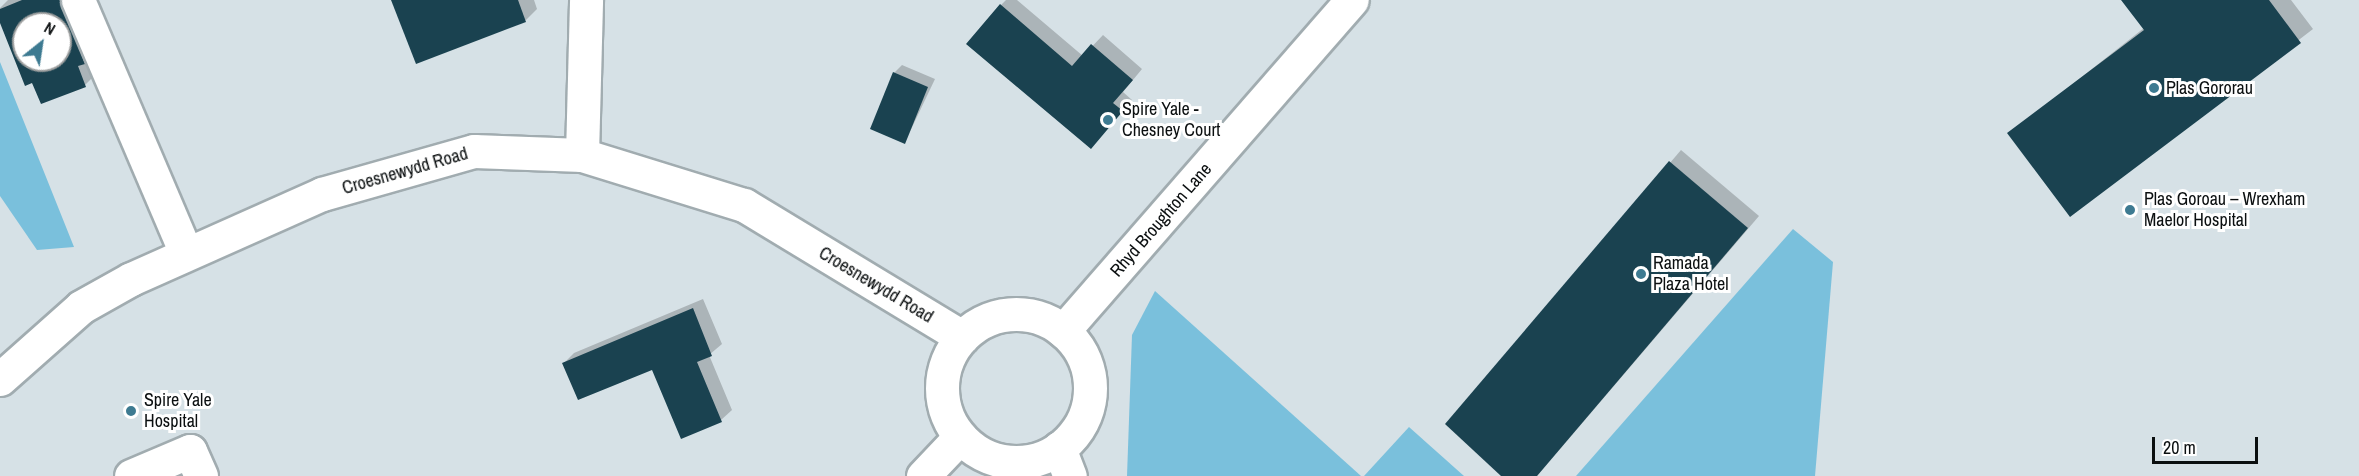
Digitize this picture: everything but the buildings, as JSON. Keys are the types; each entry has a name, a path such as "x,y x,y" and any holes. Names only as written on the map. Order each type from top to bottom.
{"street":[{"path":"78,0 186,253"},
{"path":"582,155 586,0"},
{"name":"Rhyd Broughton Lane","path":"1063,331 1352,0"},
{"name":"Croesnewydd Road","path":"0,379 81,307 186,253 322,194 474,151 582,155 744,205 962,337"},
{"path":"1022,314 1063,331 1087,368 1090,391 1065,462 1018,462 977,451 960,437 948,419 942,387 949,355 962,337 1000,316 1022,314"},
{"path":"923,476 960,437"},
{"path":"131,476 190,451 201,476"}],"shaded area":[{"path":"0,62 74,247 37,250 0,196"},
{"path":"1793,229 1833,262 1815,476 1576,476"},
{"path":"1155,291 1361,476 1127,476 1132,335"},
{"path":"1409,427 1464,476 1364,476"}],"place":[{"name":"Plas Gororau","path":"2154,88"},
{"name":"Spire Yale - Chesney Court","path":"1108,120"},
{"name":"Plas Goroau – Wrexham Maelor Hospital","path":"2130,210"},
{"name":"Ramada Plaza Hotel","path":"1641,274"},
{"name":"Spire Yale Hospital","path":"131,411"}]}
